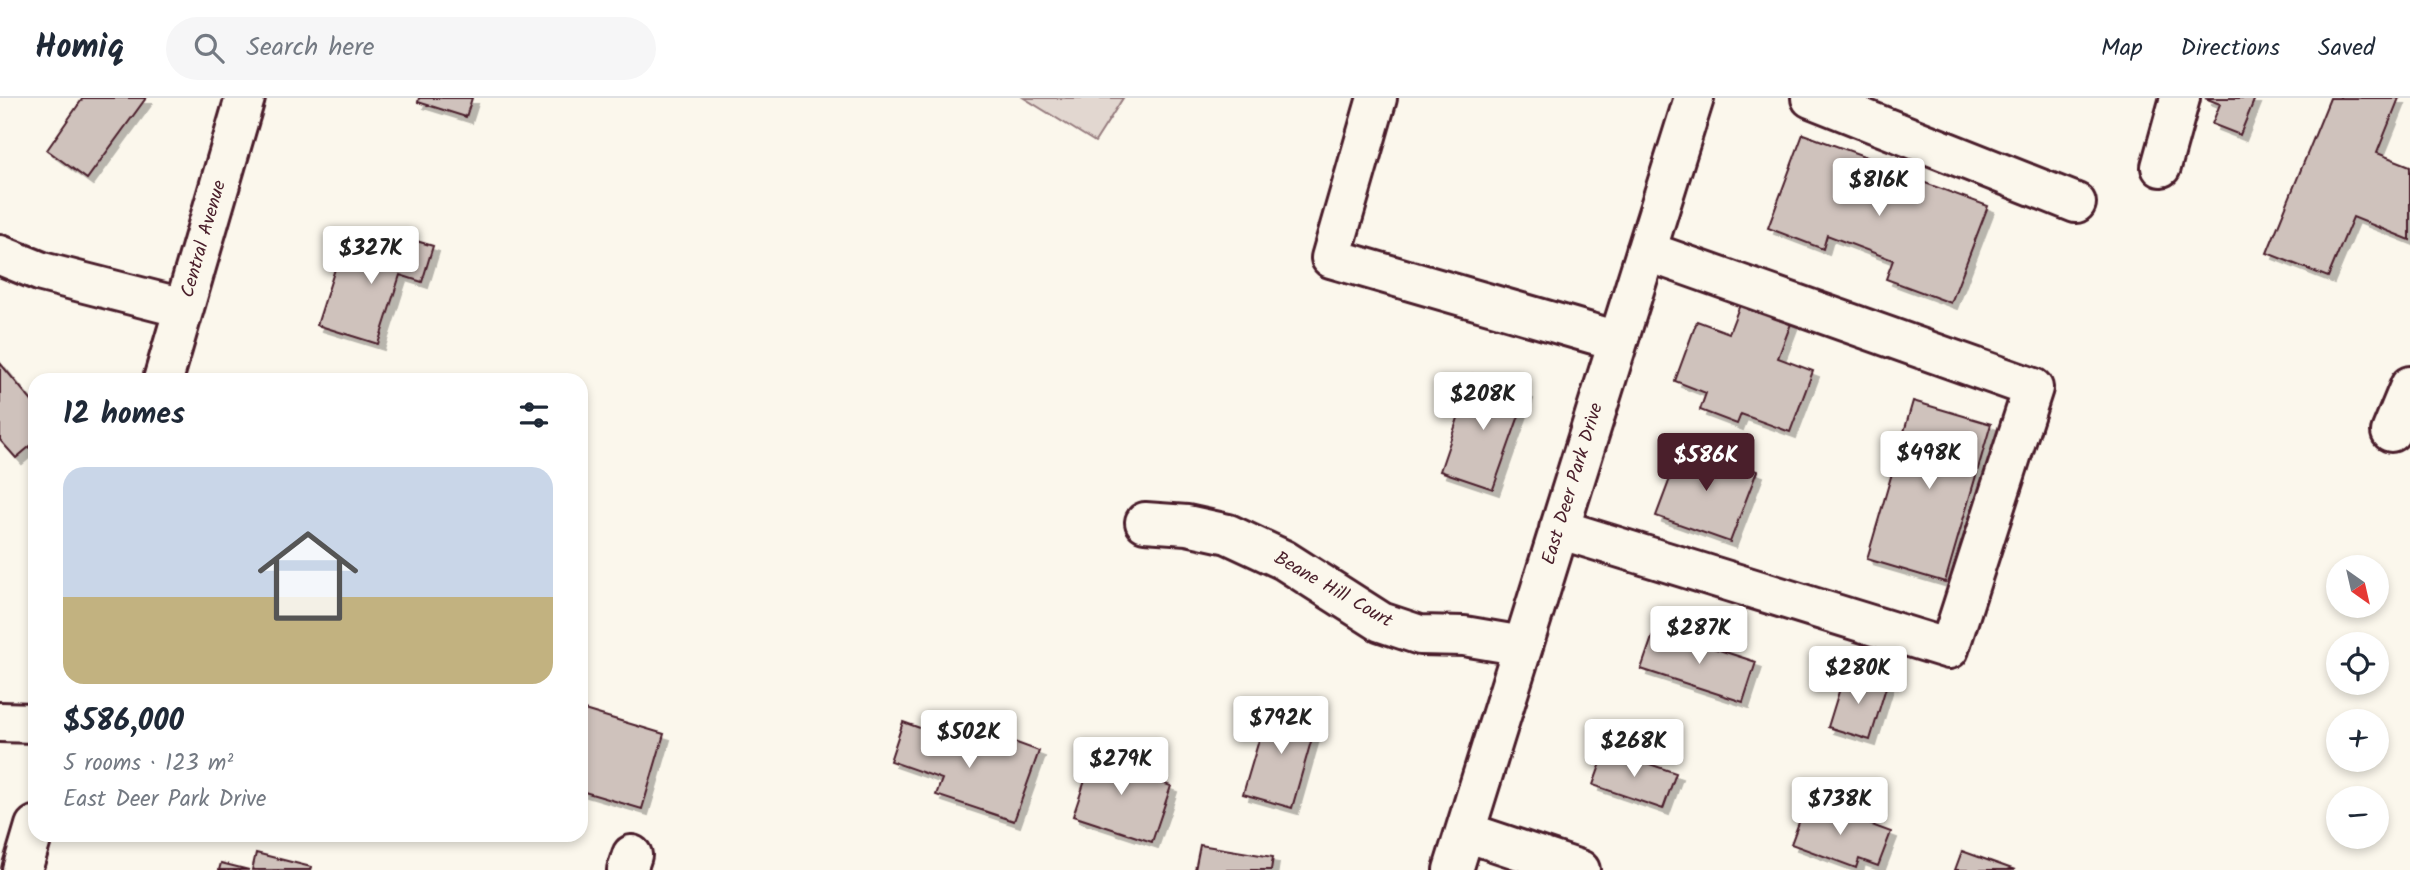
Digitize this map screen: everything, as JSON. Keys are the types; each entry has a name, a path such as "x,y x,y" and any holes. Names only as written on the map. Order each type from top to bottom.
{"street":[{"name":"Central Avenue","path":"165,373 245,98"},
{"path":"1377,98 1331,258 1618,341"},
{"name":"East Deer Park Drive","path":"1453,870 1694,98"},
{"path":"1811,98 2076,203"},
{"path":"2161,167 2180,98"},
{"path":"1559,529 1949,649 2033,388 1646,251"},
{"path":"0,255 42,272 183,308"},
{"path":"2391,432 2410,386"},
{"name":"Beane Hill Court","path":"1145,522 1187,525 1228,534 1284,559 1381,622 1420,635 1464,636 1523,646"},
{"path":"0,722 28,723"},
{"path":"1466,832 1580,870"},
{"path":"22,870 30,842"}],"shaded area":[{"path":"1024,98 1123,98 1095,142"}],"building":[{"path":"83,98 146,98 87,179 47,150"},
{"path":"419,98 472,98 466,117 418,102"},
{"path":"2205,98 2255,98 2240,135 2212,124 2220,104"},
{"path":"2330,98 2399,98 2377,153 2410,166 2410,240 2353,217 2328,277 2267,253"},
{"path":"1803,134 1867,157 1858,179 1913,200 1920,181 1988,206 1951,303 1886,279 1893,260 1827,235 1823,249 1768,228"},
{"path":"380,230 433,246 422,282 400,275 378,344 317,325 341,250 371,259"},
{"path":"1741,302 1792,321 1778,358 1813,371 1790,432 1741,414 1737,424 1700,410 1706,393 1675,381 1697,321 1729,333"},
{"path":"0,363 28,397 28,448 16,458 0,440"},
{"path":"1473,374 1527,393 1493,489 1440,471"},
{"path":"1913,401 1991,424 1945,582 1867,559"},
{"path":"1683,444 1757,471 1730,542 1656,516"},
{"path":"1655,629 1756,662 1743,702 1641,669"},
{"path":"1845,672 1887,684 1870,740 1828,727"},
{"path":"1270,703 1318,717 1292,808 1243,794"},
{"path":"588,711 664,734 642,809 588,793"},
{"path":"903,722 999,756 1006,739 1039,751 1014,821 936,795 942,779 890,761"},
{"path":"1096,748 1131,760 1127,771 1171,786 1152,842 1073,816"},
{"path":"1606,749 1676,773 1663,809 1593,785"},
{"path":"1807,801 1891,832 1878,866 1859,859 1856,868 1791,844"},
{"path":"1200,845 1273,857 1271,870 1195,870"},
{"path":"1962,851 2015,870 1955,870"},
{"path":"256,853 311,867 310,870 252,870"},
{"path":"221,863 249,870 219,870"}]}
